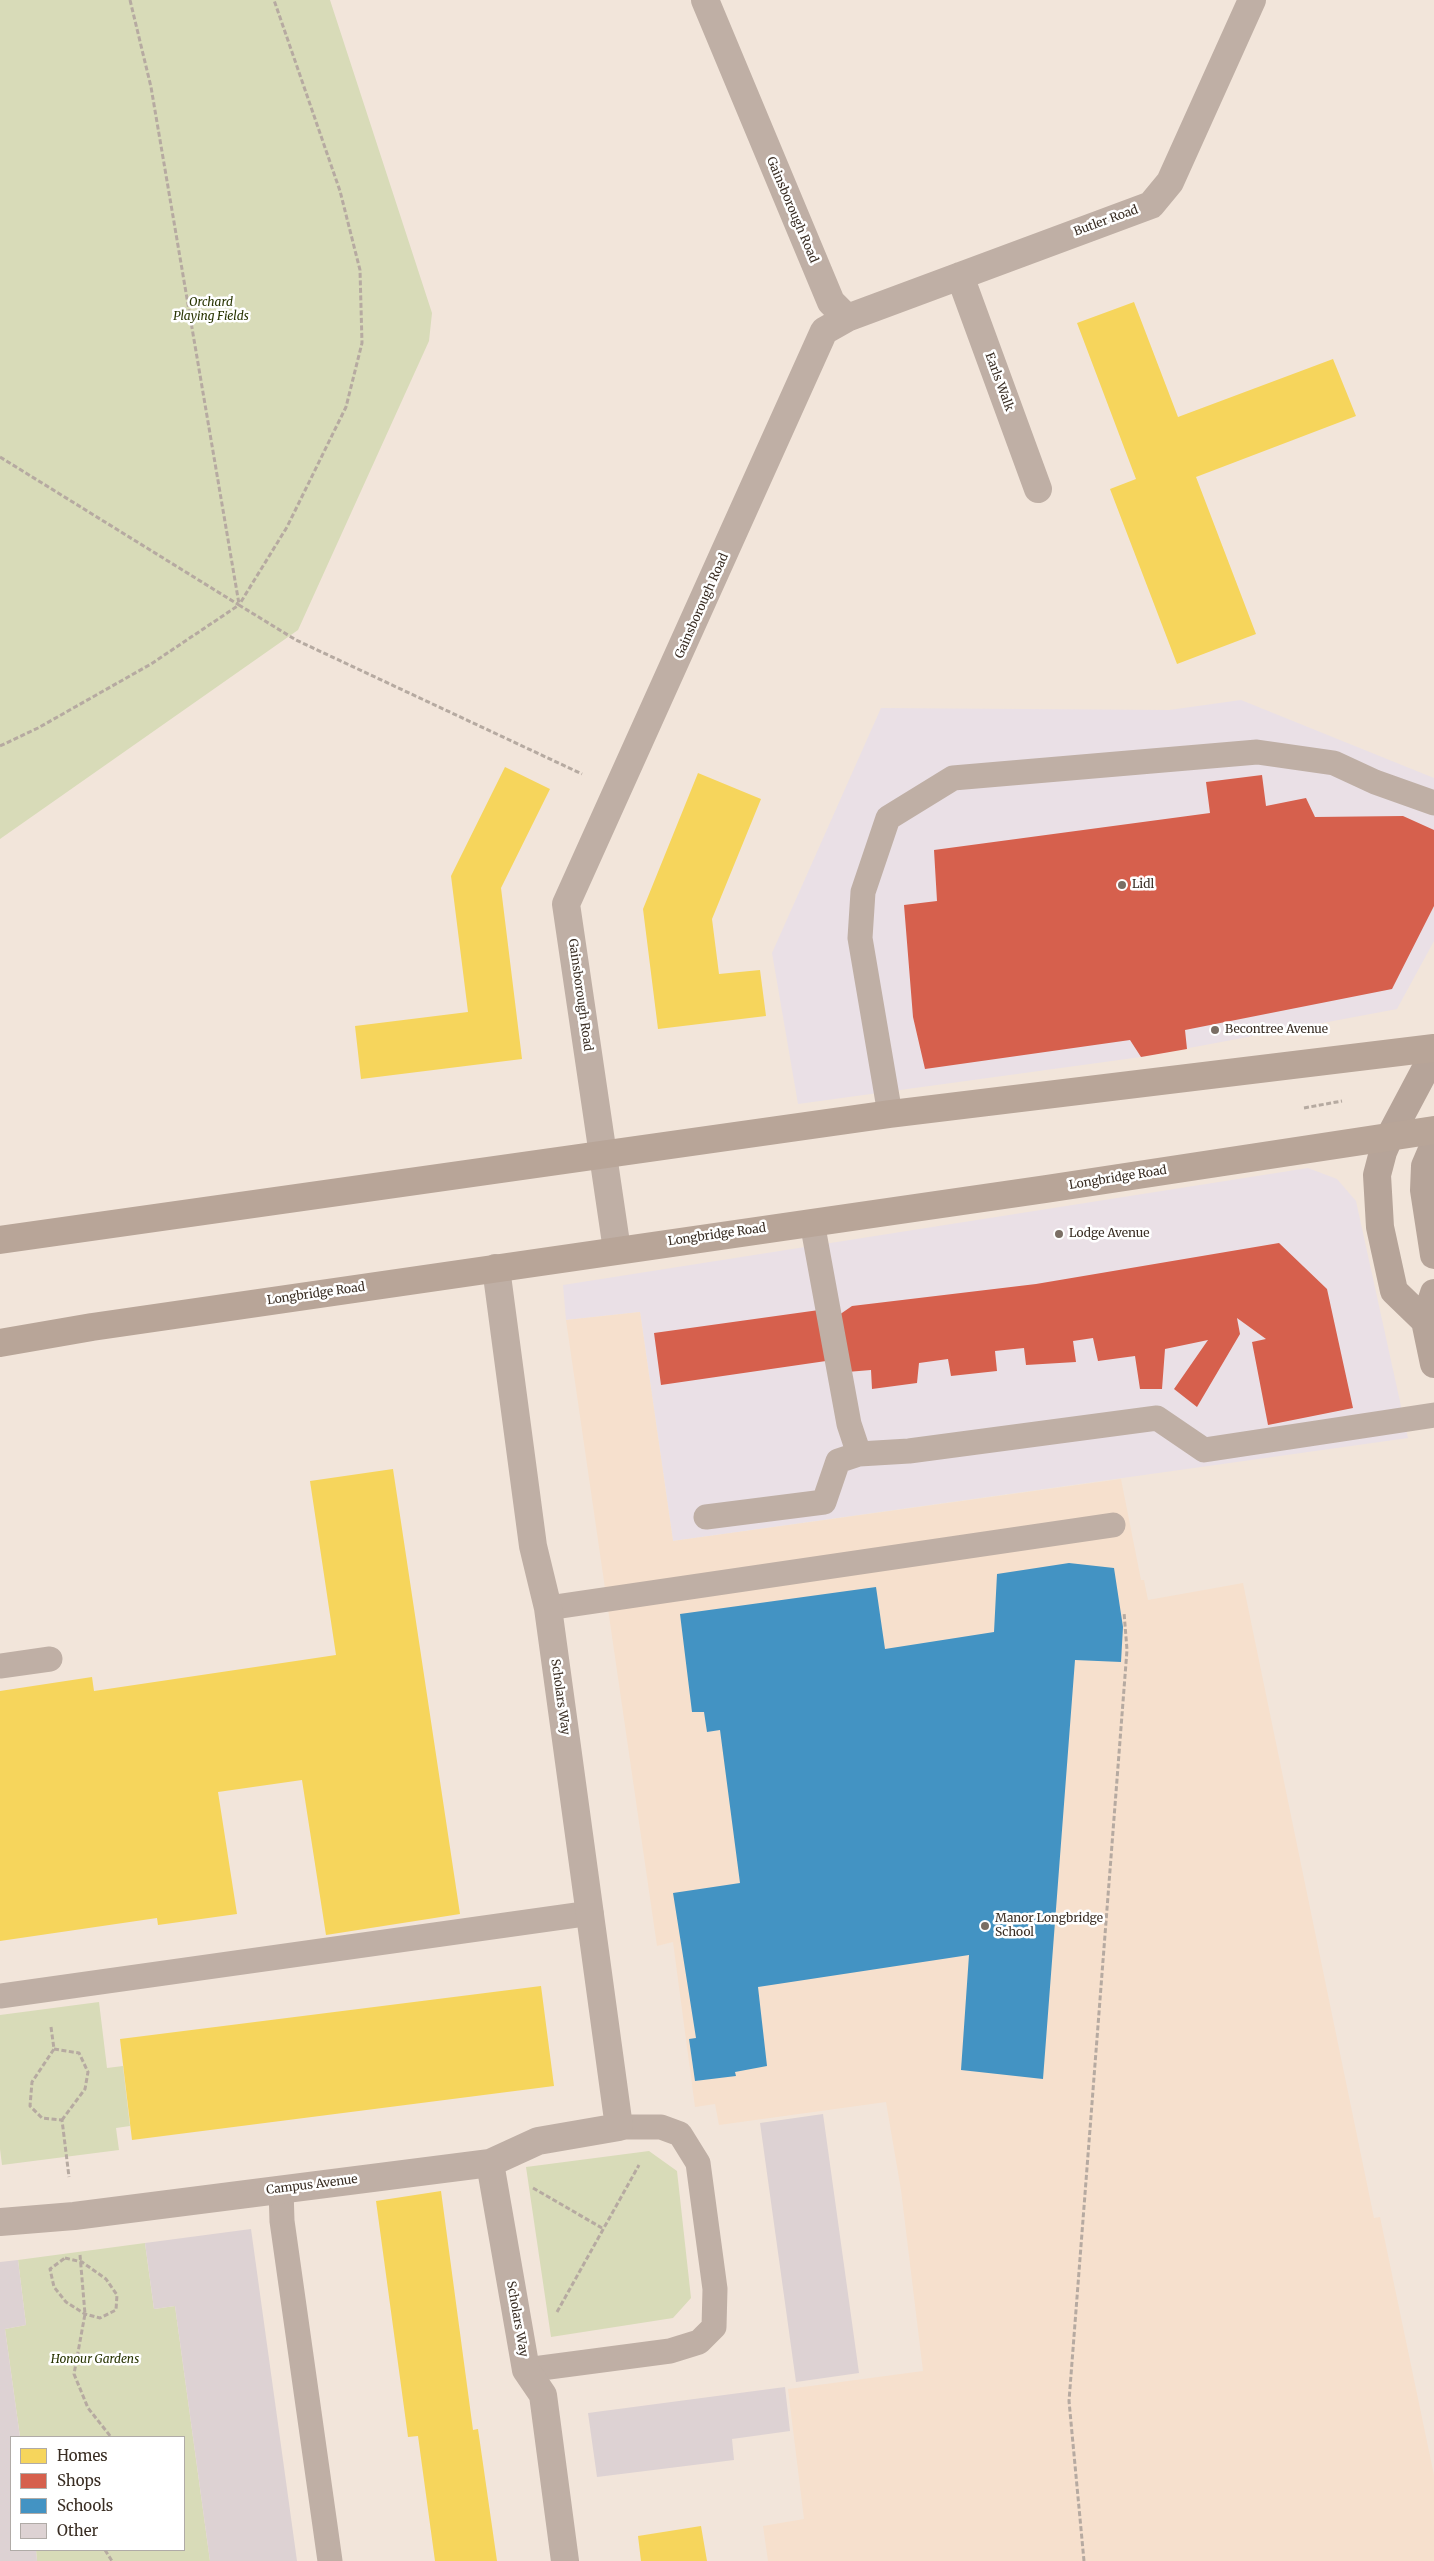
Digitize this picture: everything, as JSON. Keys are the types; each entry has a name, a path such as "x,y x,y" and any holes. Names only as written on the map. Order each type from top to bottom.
{"main road":[{"path":"0,1240 890,1114 1434,1048"},
{"name":"Longbridge Road","path":"0,1343 1434,1130"}],"street":[{"name":"Gainsborough Road","path":"617,1250 566,904 824,331 847,318 831,302 705,0"},
{"name":"Butler Road","path":"847,318 1151,205 1170,182 1252,0"},
{"name":"Earls Walk","path":"960,276 1038,489"},
{"path":"1425,1321 1394,1292 1380,1227 1377,1175 1390,1136 1434,1053"},
{"path":"1434,1145 1426,1166 1424,1190 1434,1255"},
{"name":"Scholars Way","path":"496,1268 533,1546 548,1608 619,2127"},
{"path":"1434,1293 1425,1321 1434,1364"},
{"name":"Campus Avenue","path":"0,2222 74,2216 490,2163 538,2141 619,2127"},
{"name":"Scholars Way","path":"490,2163 526,2370 543,2395 565,2561"}],"lane":[{"path":"890,1114 860,938 863,892 888,818 953,778 1257,752 1334,763 1375,782 1434,802"},
{"path":"812,1222 849,1424 859,1454"},
{"path":"706,1517 824,1502 838,1460 859,1454 909,1451 1157,1418 1204,1450 1434,1415"},
{"path":"548,1608 1113,1525"},
{"path":"0,1666 50,1659"},
{"path":"0,1996 590,1913"},
{"path":"526,2370 670,2351 699,2342 714,2327 714,2289 698,2163 680,2134 661,2127 619,2127"},
{"path":"281,2189 282,2221 330,2561"}],"path":[{"path":"130,0 152,87 239,604"},
{"path":"0,746 38,728 151,664 239,604 287,527 346,407 362,343 360,270 340,191 274,0"},
{"path":"0,458 296,640 618,791"},
{"path":"1084,2561 1069,2401 1127,1650 1124,1612"},
{"path":"54,2049 79,2053 88,2072 85,2089 62,2120"},
{"path":"526,2370 602,2228 661,2127"},
{"path":"490,2163 602,2228"},
{"path":"65,2258 82,2262 106,2279 117,2295 116,2310 100,2318 85,2314 66,2302 54,2287 50,2270 65,2258"}],"shaded area":[{"path":"1241,700 1434,778 1434,941 1397,1009 1141,1057 798,1104 772,953 881,708 1169,710"},
{"path":"1308,1168 1337,1179 1356,1201 1408,1438 673,1541 640,1312 566,1320 563,1285"},
{"name":"Manor Longbridge School","path":"640,1312 673,1541 1121,1479 1141,1580 1144,1580 1148,1600 1243,1583 1374,2218 1380,2217 1434,2475 1434,2561 768,2561 763,2526 804,2519 788,2389 923,2371 901,2190 886,2102 719,2125 715,2104 695,2107 673,1942 657,1946 566,1320"}],"green space":[{"name":"Orchard Playing Fields","path":"0,0 330,0 432,313 429,341 298,630 0,839"},
{"path":"99,2002 107,2068 123,2066 130,2126 116,2128 119,2150 2,2165 0,2149 0,2015"},
{"path":"649,2151 677,2171 691,2298 673,2318 551,2337 526,2167"},
{"name":"Honour Gardens","path":"145,2243 154,2309 175,2306 210,2561 37,2561 36,2551 185,2551 185,2436 20,2436 5,2329 26,2325 18,2260"}],"building: Homes":[{"path":"1134,302 1178,417 1333,359 1356,416 1196,477 1256,634 1177,664 1110,489 1136,479 1077,323"},
{"path":"505,767 550,789 501,888 522,1059 361,1079 355,1026 468,1012 451,876"},
{"path":"698,773 761,799 712,919 719,974 760,970 766,1016 658,1029 643,909"},
{"path":"393,1469 460,1914 326,1935 302,1780 218,1792 237,1914 158,1925 157,1918 0,1941 0,1691 92,1677 94,1691 336,1655 310,1481"},
{"path":"541,1986 554,2086 132,2140 120,2039"},
{"path":"441,2191 473,2430 478,2429 497,2561 435,2561 418,2436 408,2437 376,2201"},
{"path":"701,2526 707,2561 641,2561 638,2536"}],"building: Shops":[{"path":"1262,775 1266,806 1306,798 1315,817 1403,816 1434,830 1434,906 1392,989 1185,1030 1187,1049 1141,1057 1130,1040 925,1069 913,1017 904,905 937,901 934,850 1210,813 1206,782"},
{"path":"1279,1243 1327,1289 1353,1408 1268,1425 1252,1342 1266,1339 1237,1318 1240,1334 1197,1407 1174,1389 1208,1340 1165,1349 1162,1389 1140,1389 1135,1356 1098,1361 1093,1338 1073,1341 1076,1362 1026,1365 1024,1348 995,1351 997,1371 951,1376 948,1359 919,1363 917,1383 872,1389 871,1370 847,1372 839,1315 852,1306 1036,1284"},
{"path":"819,1310 826,1361 661,1385 654,1333"}],"building: Schools":[{"path":"1069,1563 1114,1568 1123,1627 1121,1662 1075,1660 1043,2079 961,2070 969,1955 758,1987 767,2066 735,2072 736,2076 695,2081 689,2039 696,2038 673,1893 740,1883 720,1730 707,1732 704,1712 692,1712 680,1614 876,1587 885,1649 994,1632 997,1574"}],"building: Other":[{"path":"823,2114 859,2373 796,2382 760,2123"},
{"path":"251,2229 297,2561 210,2561 175,2306 154,2309 145,2243"},
{"path":"18,2260 26,2325 5,2329 20,2436 10,2436 10,2551 36,2551 37,2561 0,2561 0,2262"},
{"path":"785,2387 790,2431 732,2439 734,2460 597,2477 588,2413"}],"place":[{"name":"Lidl","path":"1122,885"},
{"name":"Becontree Avenue","path":"1215,1030"},
{"name":"Lodge Avenue","path":"1059,1234"},
{"name":"Manor Longbridge School","path":"985,1926"}]}
